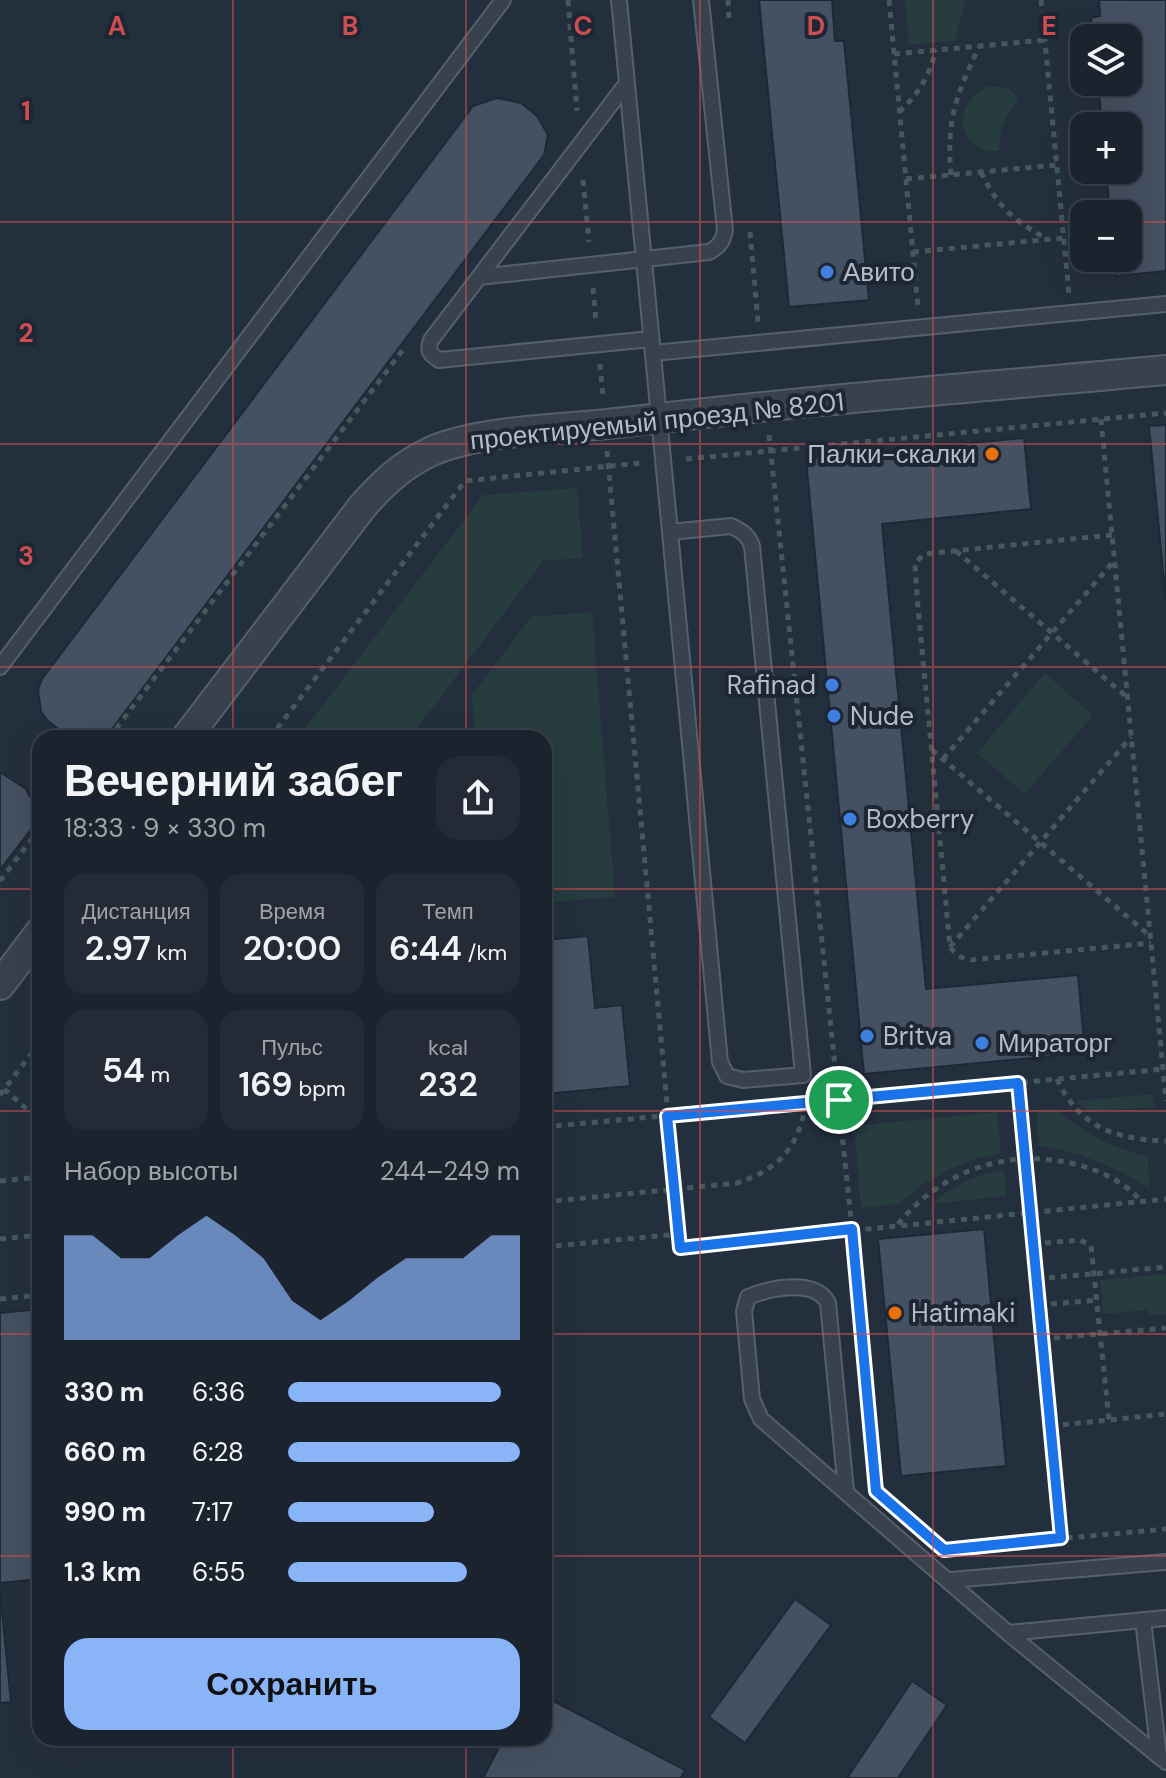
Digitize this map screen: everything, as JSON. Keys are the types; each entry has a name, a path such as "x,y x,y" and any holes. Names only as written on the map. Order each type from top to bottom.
{"street":[{"name":"проектируемый проезд № 8201","path":"192,730 341,533 382,484 405,466 433,451 475,438 1166,370"},
{"path":"0,985 32,943"}],"lane":[{"path":"0,667 503,0"},
{"path":"619,0 720,1062 727,1076 734,1080 803,1075 752,546 742,531 731,526 670,532"},
{"path":"479,277 709,252 723,240 725,230 701,0"},
{"path":"627,83 431,340 428,347 430,354 439,360 598,345 652,346 920,328 1166,304"},
{"path":"846,1491 828,1303 823,1294 807,1287 759,1292 748,1297 744,1311 752,1399 769,1427 951,1580 1008,1633 1162,1759"},
{"path":"951,1580 1166,1562"},
{"path":"1008,1633 1166,1618"},
{"path":"1143,1620 1162,1759"}],"path":[{"path":"568,0 680,1248 1166,1199"},
{"path":"889,0 920,328"},
{"path":"1041,0 1071,314"},
{"path":"894,54 1045,40"},
{"path":"951,175 949,139 954,104 980,46"},
{"path":"899,112 914,99 924,83 936,50"},
{"path":"906,179 1057,165"},
{"path":"981,172 991,193 1005,211 1022,225 1048,239"},
{"path":"913,252 1064,238"},
{"path":"115,730 415,335"},
{"path":"766,408 839,1100 876,1491"},
{"path":"1101,419 1166,1101"},
{"path":"1112,535 924,554 915,563 950,947 958,956 971,960 1151,940"},
{"path":"955,550 1128,698"},
{"path":"943,759 1115,560"},
{"path":"950,947 1131,736"},
{"path":"932,750 1151,940"},
{"path":"0,881 32,839"},
{"path":"32,1053 2,1092 32,1115"},
{"path":"552,1126 1164,1069"},
{"path":"1057,1079 1067,1099 1095,1125 1138,1140 1166,1141"},
{"path":"1018,1083 1065,1571"},
{"path":"552,1201 737,1183 757,1176 788,1152 802,1121 806,1103"},
{"path":"898,1225 913,1206 946,1181 981,1166 1025,1157 1058,1160 1094,1169 1131,1190 1141,1201"},
{"path":"0,1181 32,1178"},
{"path":"552,1246 679,1234"},
{"path":"0,1239 32,1236"},
{"path":"1033,1244 1080,1240 1091,1246 1109,1420"},
{"path":"1037,1279 1166,1267"},
{"path":"0,1299 32,1296"},
{"path":"1039,1305 1098,1300"},
{"path":"1042,1339 1166,1328"},
{"path":"1051,1426 1166,1414"},
{"path":"918,1552 1166,1529"}],"green space":[{"path":"905,0 965,0 955,41 909,45"},
{"path":"989,86 1008,88 1019,99 1004,123 999,151 974,144 963,126 968,104"},
{"path":"577,488 583,558 543,561 416,730 304,730 483,495"},
{"path":"592,612 615,897 552,902 552,730 474,730 472,695 531,617"},
{"path":"1045,673 1093,715 1025,794 977,753"},
{"path":"1153,1094 1154,1107 1088,1112 1076,1101"},
{"path":"1056,1109 1099,1139 1148,1156 1149,1188 1096,1161 1039,1146 1036,1110"},
{"path":"997,1112 1001,1153 948,1170 922,1185 899,1204 861,1208 854,1126"},
{"path":"1004,1170 1006,1196 931,1204 965,1182"},
{"path":"1166,1274 1166,1314 1149,1315 1148,1310 1103,1314 1100,1280"}],"building":[{"path":"759,0 832,0 835,41 844,41 869,300 789,307"},
{"path":"1099,0 1166,0 1166,271 1116,276 1116,272 1142,272 1142,200 1109,200 1107,184 1142,184 1142,112 1101,112 1099,96 1142,96 1142,24 1092,24 1091,18 1100,16"},
{"path":"497,98 521,103 537,116 548,135 544,155 112,729 60,730 41,712 38,690 42,679 473,106"},
{"path":"1166,425 1166,602 1149,426"},
{"path":"1024,438 1031,509 882,524 926,989 1078,975 1085,1053 864,1074 806,459"},
{"path":"0,772 26,789 32,800 32,828 0,870"},
{"path":"588,936 595,1008 622,1005 630,1086 552,1093 552,939"},
{"path":"984,1229 1006,1466 901,1476 878,1239"},
{"path":"32,1310 32,1580 0,1583 0,1313"},
{"path":"0,1590 11,1702 0,1703"},
{"path":"795,1599 831,1625 745,1743 709,1717"},
{"path":"912,1681 947,1705 898,1778 847,1778"},
{"path":"552,1700 685,1770 681,1778 483,1778 500,1746 552,1746"}],"place":[{"name":"Авито","path":"827,272"},
{"name":"Палки-скалки","path":"992,454"},
{"name":"Rafinad","path":"832,685"},
{"name":"Nude","path":"834,716"},
{"name":"Boxberry","path":"850,819"},
{"name":"Britva","path":"867,1036"},
{"name":"Мираторг","path":"982,1043"},
{"name":"Hatimaki","path":"895,1313"}],"route":[{"path":"1018,1083 1061,1538 944,1550 876,1491 852,1229 680,1248 667,1116 839,1100 1018,1083"}]}
